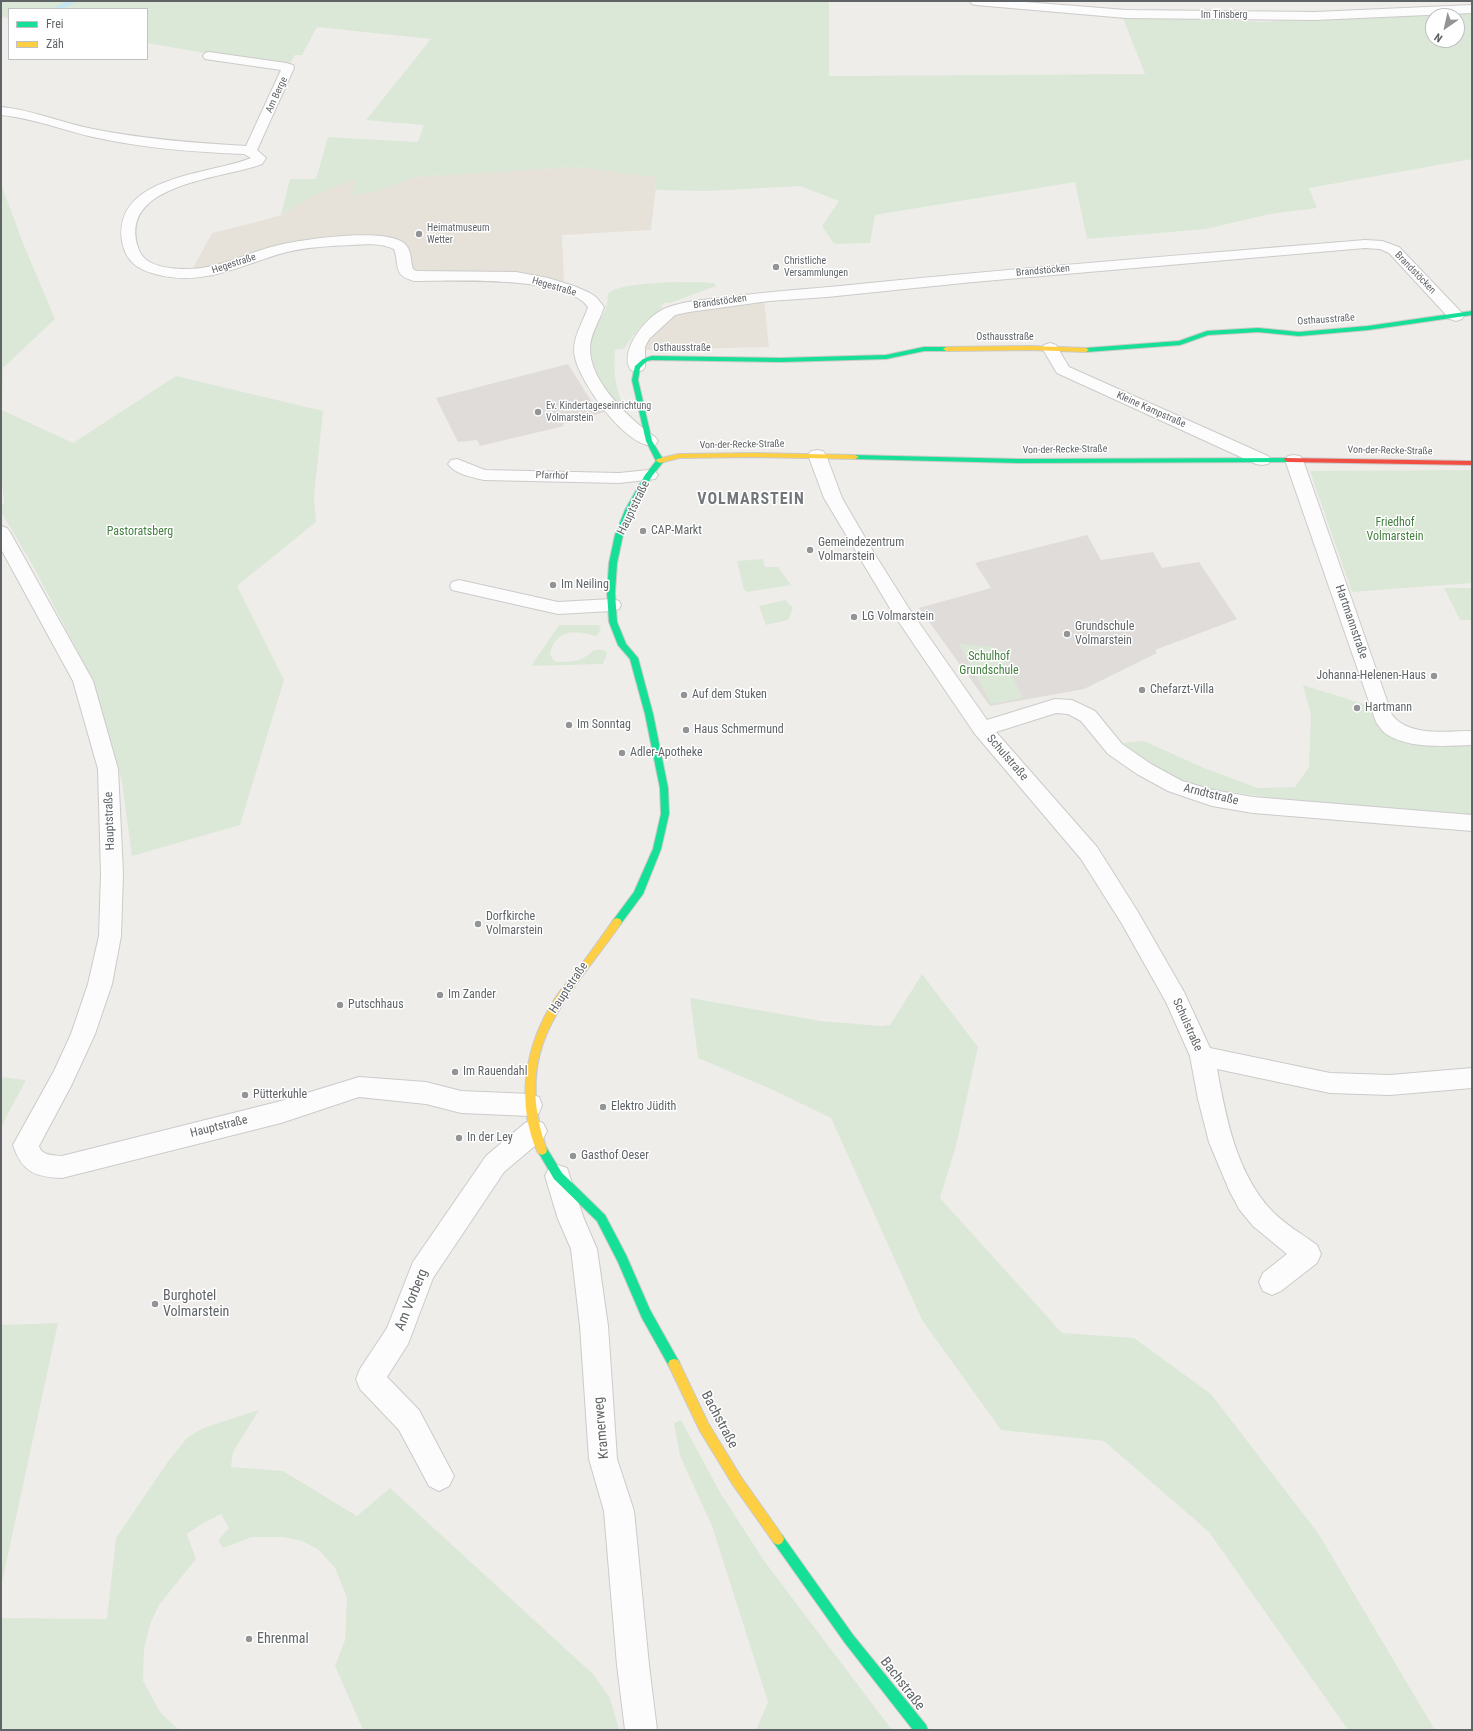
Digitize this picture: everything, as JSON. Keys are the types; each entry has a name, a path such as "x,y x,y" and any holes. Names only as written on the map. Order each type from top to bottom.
{"street":[{"name":"Im Tinsberg","path":"976,1 1055,10 1126,14 1315,16 1472,9"},
{"name":"Am Berge","path":"209,56 286,66 288,68 250,151"},
{"path":"1,111 31,116 64,126 118,138 250,151"},
{"name":"Hegestraße","path":"250,151 259,158 257,161 179,181 159,190 145,199 132,212 128,227 128,244 136,260 149,267 161,270 186,274 206,273 230,268 276,250 289,247 368,240 388,240 401,247 403,251 404,270 414,276 516,277 548,283 569,289 585,296 591,300 596,307 584,335 582,349 583,362 590,377 628,426 649,441"},
{"name":"Brandstöcken","path":"637,367 638,347 642,337 652,326 669,312 688,306 769,296 827,292 973,277 1365,244 1382,245 1394,250 1456,316"},
{"name":"Osthausstraße","path":"637,367 645,360 652,358 781,360 886,356 924,349 1050,348 1085,350 1180,343 1207,333 1258,330 1305,333 1368,328 1472,313"},
{"name":"Kleine Kampstraße","path":"1050,348 1063,370 1262,460"},
{"path":"637,367 635,380 649,441 660,461"},
{"name":"Von-der-Recke-Straße","path":"660,461 679,456 817,455 1018,461 1294,460 1472,463"},
{"name":"Schulstraße","path":"817,455 833,498 901,611 982,729 1089,853 1130,918 1176,999 1202,1056 1220,1139 1240,1187 1263,1218 1308,1254 1272,1282"},
{"name":"Hartmannstraße","path":"1294,460 1383,717 1393,729 1411,735 1433,738 1472,738"},
{"name":"Hauptstraße","path":"1,532 83,681 108,769 112,873 110,936 100,984 83,1034 63,1078 26,1146 28,1156 36,1163 46,1166 62,1167 281,1112 358,1088 426,1093 468,1103 530,1105 530,1078 537,1042 554,1007 638,894 656,849 665,814 664,788 649,714 634,658 622,645 613,622 612,605 612,563 619,535 629,510 649,475 660,461"},
{"name":"Pfarrhof","path":"457,464 470,471 484,475 619,478 649,475"},
{"path":"459,586 558,608 612,605"},
{"name":"Arndtstraße","path":"982,729 1055,706 1072,707 1088,716 1114,749 1144,769 1175,786 1212,798 1253,805 1472,824"},
{"name":"Schulstraße","path":"1202,1056 1330,1083 1390,1085 1472,1078"},
{"name":"Bachstraße","path":"530,1105 534,1131 542,1151 558,1176 601,1218 622,1259 646,1314 675,1366 704,1427 737,1480 849,1639 921,1730"},
{"name":"Am Vorberg","path":"439,1476 409,1420 370,1379 398,1335 422,1271 495,1164 534,1131"},
{"name":"Kramerweg","path":"558,1176 571,1219 584,1250 594,1326 603,1459 619,1512 633,1665 641,1730"}],"shaded area":[{"path":"575,167 657,177 651,230 562,235 564,284 412,274 406,245 393,239 303,242 241,264 192,270 212,233 281,215 312,196 356,178 352,196 374,192 415,177"},
{"path":"764,300 769,347 644,350 645,341 666,320 678,315 691,311"},
{"path":"568,364 593,404 600,402 608,411 563,424 564,426 480,446 477,440 458,442 436,398"},
{"name":"Grundschule Volmarstein","path":"1087,535 1101,560 1153,552 1162,568 1199,562 1237,619 1155,650 1157,653 1084,689 990,706 919,608 991,588 975,563"}],"green space":[{"path":"1,1 829,1 829,76 1145,74 1121,13 1262,22 1425,11 1425,48 1465,48 1465,8 1472,8 1472,159 1309,188 1317,208 1270,214 1206,229 1087,239 1075,182 875,215 870,243 834,244 822,226 839,201 800,186 708,191 655,190 656,177 575,167 415,177 374,192 352,196 356,178 312,196 281,215 290,179 316,179 328,137 418,142 424,125 366,120 431,39 317,27 302,55 295,55 287,65 244,60 148,43 148,8 8,8 8,18 1,17"},
{"name":"Pastoratsberg","path":"1,184 23,243 55,319 3,368 2,410 73,443 176,376 323,411 314,496 316,522 237,586 284,680 240,825 132,856 122,782 92,679 32,564 1,512 4,502 1,474"},
{"path":"714,283 716,286 670,303 666,302 661,306 663,307 632,337 624,349 615,350 615,379 619,395 630,421 604,387 589,362 591,333 606,309 605,307 607,305 608,294 614,290 638,284"},
{"name":"Friedhof Volmarstein","path":"1472,470 1472,583 1352,592 1310,471"},
{"path":"763,559 765,567 778,567 791,585 747,592 744,590 737,561"},
{"path":"1444,588 1472,588 1472,620 1460,620"},
{"path":"785,600 793,608 788,620 766,625 759,606"},
{"path":"559,625 599,625 601,630 596,636 574,632 561,636 556,640 550,654 554,661 565,662 577,660 597,650 606,651 607,654 603,664 531,666"},
{"name":"Schulhof Grundschule","path":"959,644 992,647 1002,651 1008,660 1006,664 1023,698 991,704"},
{"path":"1303,685 1373,707 1390,737 1454,745 1472,745 1472,816 1265,797 1203,788 1178,779 1153,766 1122,743 1144,741 1204,768 1258,788 1295,787 1309,767 1311,715"},
{"path":"922,974 978,1047 956,1146 940,1198 1062,1333 1134,1338 1211,1394 1318,1533 1435,1730 1348,1730 1209,1532 1104,1441 1001,1430 922,1320 831,1118 773,1090 698,1058 690,998 821,1021 881,1026 890,1025"},
{"path":"1,1077 26,1080 1,1127"},
{"path":"58,1323 1,1587 1,1325"},
{"path":"259,1410 233,1452 231,1467 283,1471 357,1516 390,1488 593,1674 610,1698 619,1730 363,1730 335,1666 345,1640 347,1598 335,1568 319,1550 302,1541 283,1537 252,1537 223,1548 218,1540 229,1528 221,1514 187,1534 196,1559 159,1605 150,1624 144,1649 143,1681 160,1712 179,1730 1,1730 1,1618 107,1619 116,1538 169,1460 187,1438 196,1432 209,1426"},
{"path":"681,1420 721,1494 765,1562 892,1730 756,1730 768,1702 712,1526 680,1456 674,1423"}],"waterway":[{"path":"59,8 73,1"}],"traffic: fast":[{"path":"1086,350 1180,343 1207,333 1258,330 1299,334 1368,328 1472,313"},
{"path":"660,461 649,441 635,380 637,367 645,360 652,358 781,360 886,357 924,349 946,349"},
{"path":"855,457 1019,461 1288,460"},
{"path":"617,922 638,894 657,849 665,814 664,788 649,714 634,658 622,645 613,622 611,593 613,563 619,535 629,510 649,475 660,461"},
{"path":"542,1150 558,1176 601,1218 622,1259 646,1314 674,1364"},
{"path":"778,1539 849,1639 921,1730"}],"traffic: slow":[{"path":"946,349 1031,348 1086,350"},
{"path":"660,461 679,456 753,455 855,457"},
{"path":"542,1150 536,1132 530,1095 530,1078 538,1042 558,1001 617,922"},
{"path":"674,1364 704,1427 737,1481 778,1539"}],"traffic: jam":[{"path":"1288,460 1472,463"}],"place":[{"name":"Heimatmuseum Wetter","path":"419,234"},
{"name":"Christliche Versammlungen","path":"776,267"},
{"name":"Ev. Kindertageseinrichtung Volmarstein","path":"538,412"},
{"name":"CAP-Markt","path":"643,531"},
{"name":"Gemeindezentrum Volmarstein","path":"810,550"},
{"name":"Im Neiling","path":"553,585"},
{"name":"LG Volmarstein","path":"854,617"},
{"name":"Grundschule Volmarstein","path":"1067,634"},
{"name":"Johanna-Helenen-Haus","path":"1434,676"},
{"name":"Chefarzt-Villa","path":"1142,690"},
{"name":"Auf dem Stuken","path":"684,695"},
{"name":"Hartmann","path":"1357,708"},
{"name":"Im Sonntag","path":"569,725"},
{"name":"Haus Schmermund","path":"686,730"},
{"name":"Adler-Apotheke","path":"622,753"},
{"name":"Dorfkirche Volmarstein","path":"478,924"},
{"name":"Im Zander","path":"440,995"},
{"name":"Putschhaus","path":"340,1005"},
{"name":"Im Rauendahl","path":"455,1072"},
{"name":"Pütterkuhle","path":"245,1095"},
{"name":"Elektro Jüdith","path":"603,1107"},
{"name":"In der Ley","path":"459,1138"},
{"name":"Gasthof Oeser","path":"573,1156"},
{"name":"Burghotel Volmarstein","path":"155,1304"},
{"name":"Ehrenmal","path":"249,1639"}],"district":[{"name":"VOLMARSTEIN","path":"751,500"}]}
